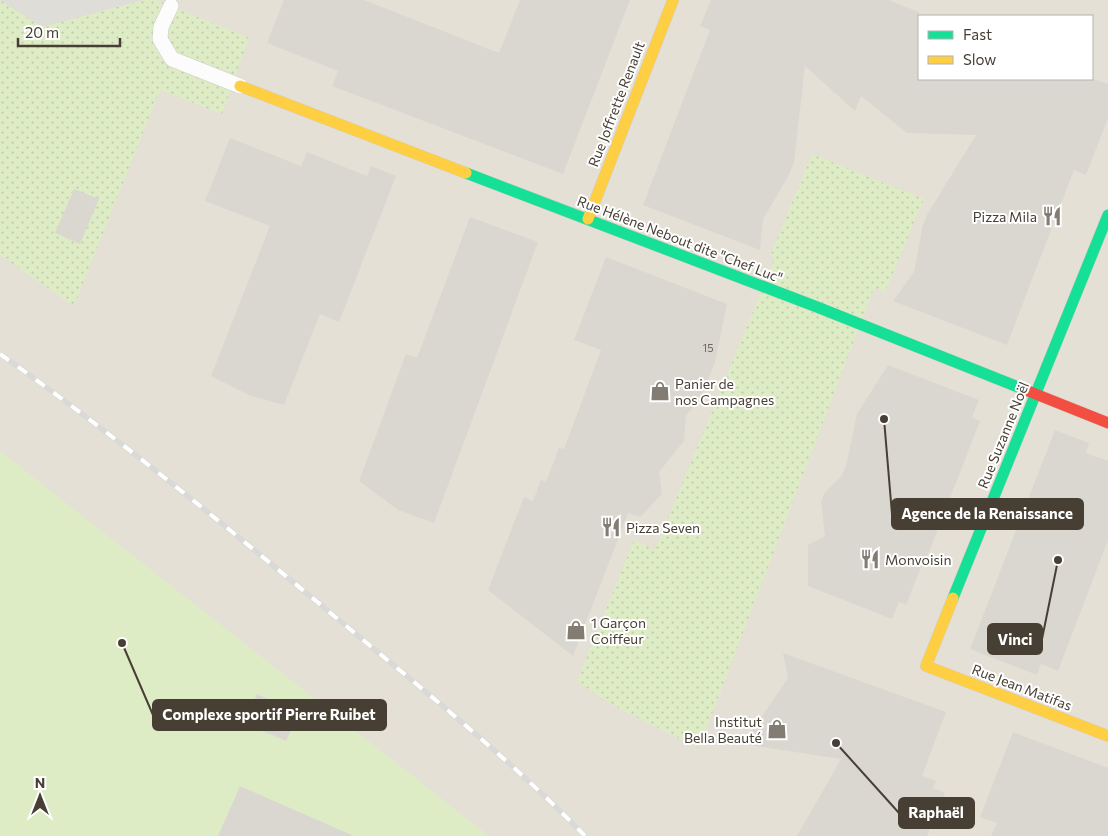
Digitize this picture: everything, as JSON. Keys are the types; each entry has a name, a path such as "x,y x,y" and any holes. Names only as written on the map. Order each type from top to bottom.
{"street":[{"name":"Rue Joffrette Renault","path":"588,219 672,0"},
{"name":"Rue Hélène Nebout dite \"Chef Luc\"","path":"240,86 588,219 1108,423"},
{"name":"Rue Suzanne Noël","path":"926,666 1108,215"},
{"name":"Rue Jean Matifas","path":"926,666 1108,736"}],"lane":[{"path":"171,6 161,27 160,40 172,59 240,86"}],"shaded area":[{"path":"0,0 1108,0 1108,836 0,836"},
{"path":"0,0 143,0 42,27"}],"green space":[{"path":"0,0 42,27 143,0 156,0 249,38 222,114 160,90 74,306 0,255"},
{"path":"812,154 924,199 885,292 874,288 699,748 620,709 577,682 634,540 655,550 775,258 770,256"},
{"path":"0,451 489,836 0,836"}],"building":[{"path":"284,0 364,0 499,53 520,0 630,0 563,174 332,86 338,71 267,43"},
{"path":"711,0 888,0 919,12 918,80 1093,79 1108,84 1108,118 1086,175 1074,170 1007,345 893,301 914,272 923,224 928,213 976,135 907,133 861,96 855,111 805,66 794,162 790,173 763,219 760,250 643,205 710,30 700,26"},
{"path":"230,138 301,166 307,152 367,176 371,166 396,176 339,322 320,314 284,405 251,396 211,376 270,226 205,201"},
{"path":"74,189 99,199 80,244 55,233"},
{"path":"470,217 538,242 434,523 398,510 359,481 406,354 417,358"},
{"path":"606,257 727,304 715,362 700,400 686,415 684,441 659,472 662,494 640,517 628,513 573,656 488,590 524,497 533,501 541,480 546,482 559,448 564,449 601,350 574,340"},
{"path":"888,365 979,400 972,417 980,421 927,557 925,557 906,605 899,602 892,619 808,586 808,545 825,536 821,502 824,494 842,475 846,466 857,414"},
{"path":"1055,430 1089,443 1086,453 1108,461 1108,540 1058,671 1041,664 1037,675 970,649"},
{"path":"783,653 946,712 922,776 936,781 933,788 945,793 927,836 797,836 841,759 743,744 788,678"},
{"path":"257,694 299,713 286,741 244,723"},
{"path":"1013,732 1108,768 1108,836 991,836 997,823 980,817"},
{"path":"240,786 354,836 218,836"}],"railway":[{"path":"0,354 175,486 407,676 528,781 585,836"}],"traffic: fast":[{"path":"466,173 817,307 1028,391"},
{"path":"953,598 1108,215"}],"traffic: slow":[{"path":"588,219 673,0"},
{"path":"240,86 466,173"},
{"path":"953,598 926,666 1108,736"}],"traffic: jam":[{"path":"1028,391 1108,423"}],"place":[{"name":"Pizza Mila","path":"1052,216"},
{"name":"Panier de nos Campagnes","path":"660,391"},
{"name":"Agence de la Renaissance","path":"884,419"},
{"name":"Pizza Seven","path":"611,527"},
{"name":"Monvoisin","path":"870,559"},
{"name":"Vinci","path":"1058,560"},
{"name":"1 Garçon Coiffeur","path":"576,630"},
{"name":"Complexe sportif Pierre Ruibet","path":"122,643"},
{"name":"Institut Bella Beauté","path":"777,729"},
{"name":"Raphaël","path":"836,743"}]}
